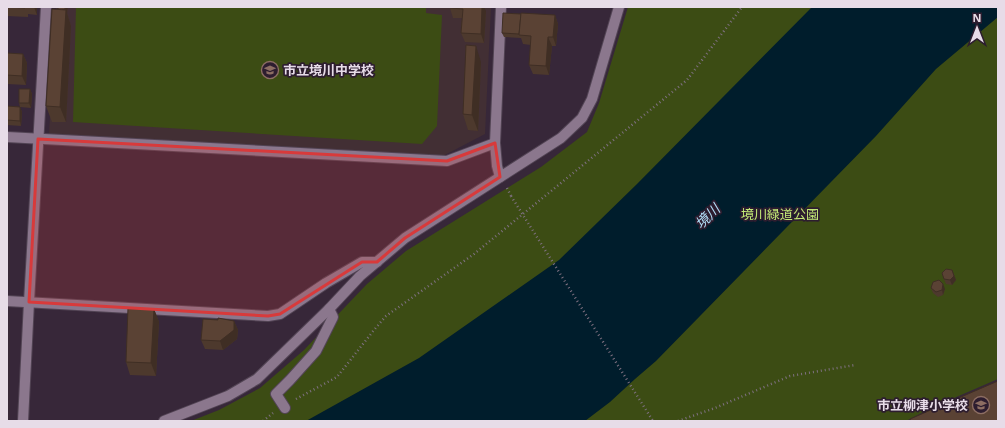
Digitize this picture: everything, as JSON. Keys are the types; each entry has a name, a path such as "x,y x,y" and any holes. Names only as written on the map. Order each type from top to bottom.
{"street":[{"path":"23,421 46,7"},
{"path":"500,177 496,166 495,143 501,7"},
{"path":"164,421 228,396 257,379 329,309 360,276 405,238 561,138 582,118 592,99 619,7"},
{"path":"7,137 447,161 495,143"},
{"path":"7,301 268,316 280,314 326,283 362,262 377,262"},
{"path":"284,407 276,394 316,350 332,317 329,309"}],"path":[{"path":"263,421 284,407 337,377 386,316 474,254 687,80 742,7"},
{"path":"511,196 652,421"},
{"path":"678,421 715,408 790,376 855,365"}],"highlighted area":[{"path":"38,139 447,161 495,143 500,177 405,238 377,262 362,262 280,314 268,316 29,302"}],"shaded area":[{"name":"市立境川中学校","path":"56,7 491,7 485,134 441,157 49,135"}],"green space":[{"name":"市立境川中学校","path":"76,7 426,7 426,13 442,15 437,126 422,144 73,122"},
{"name":"境川緑道公園","path":"628,7 998,7 998,379 931,408 906,421 191,421 219,410 260,388 304,350 367,284 406,251 541,167 587,132 599,103"}],"water":[{"name":"境川","path":"812,7 998,7 998,17 936,69 876,136 656,361 610,402 585,421 306,421 419,358 559,260 637,184"}],"building":[{"path":"58,7 66,7 62,10 66,11 58,10"},
{"path":"450,7 482,7 481,34 461,33 463,9"},
{"path":"52,9 66,10 60,107 46,106"},
{"path":"503,13 521,14 519,34 502,33"},
{"path":"521,13 555,15 553,37 548,37 546,66 529,65 531,36 519,35"},
{"path":"466,45 476,46 472,115 463,114"},
{"path":"7,53 23,54 22,76 7,75"},
{"path":"19,89 30,89 29,103 19,103"},
{"path":"7,106 20,107 20,121 7,120"},
{"path":"946,269 952,270 954,276 950,280 944,279 942,273"},
{"path":"939,280 943,284 942,290 936,292 931,288 933,282"},
{"path":"128,308 154,309 151,363 126,362"},
{"path":"218,318 234,321 234,330 220,341 201,340 203,319 218,320"},
{"path":"998,381 998,421 911,421 910,419"}],"place":[{"name":"市立境川中学校","path":"270,70"},
{"name":"市立柳津小学校","path":"981,405"}]}
